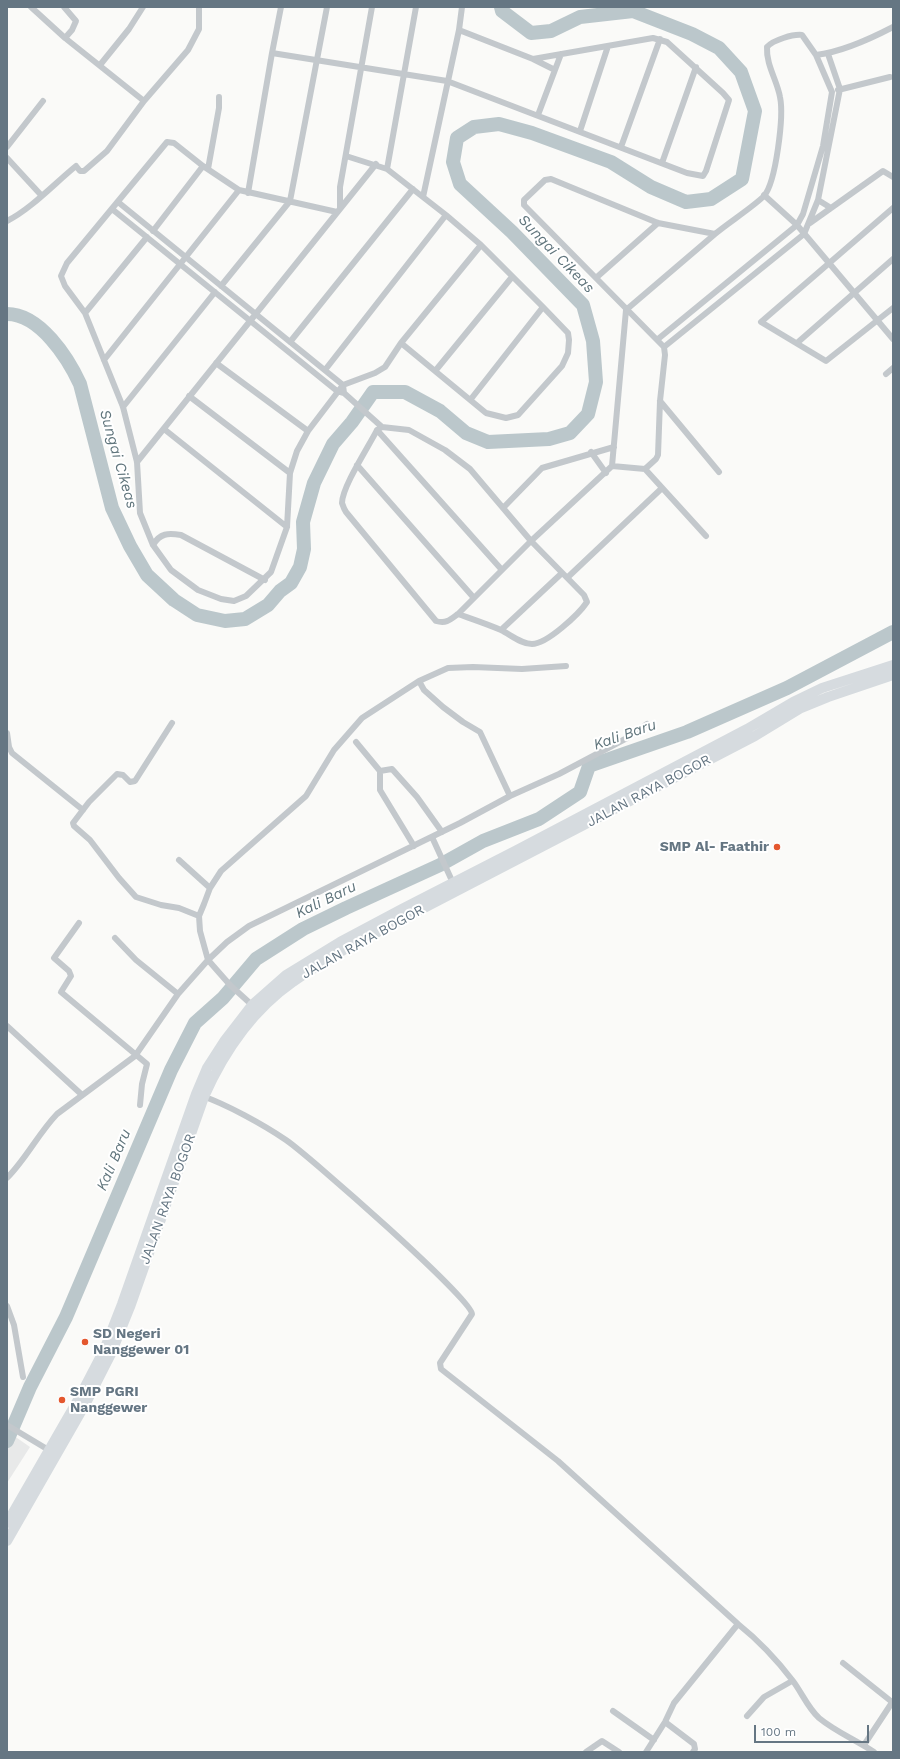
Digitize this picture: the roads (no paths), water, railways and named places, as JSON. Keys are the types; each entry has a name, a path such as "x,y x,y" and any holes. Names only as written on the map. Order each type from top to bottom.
{"highway":[{"name":"JALAN RAYA BOGOR","path":"7,1541 53,1453 111,1354 130,1307 200,1095 207,1068 225,1040 252,1005 286,975 313,958 395,912 747,729 793,702 822,688 893,665"},
{"name":"JALAN RAYA BOGOR","path":"200,1095 233,1044 256,1015 293,981 345,949 755,736 801,708 828,697 893,675"},
{"name":"JALAN RAYA BOGOR","path":"7,1523 53,1453"}],"street":[{"path":"31,7 65,38 144,101"},
{"path":"64,7 76,21 72,30 65,38"},
{"path":"100,65 143,7"},
{"path":"7,221 17,216 76,166 80,171 84,171 107,151 144,101 188,50 199,29 197,12 199,7"},
{"path":"248,193 281,7"},
{"path":"221,286 290,201 327,7"},
{"path":"338,210 340,187 372,7"},
{"path":"387,169 416,7"},
{"path":"423,197 459,30 462,7"},
{"path":"816,55 828,54 877,35 893,27"},
{"path":"459,30 533,59 555,70"},
{"path":"380,428 357,465 344,495 342,504 346,512 436,621 442,623 448,622 458,614 531,541 612,466 626,310 715,234 764,195 776,160 781,99 768,63 767,47 797,34 806,38 816,55 832,92 823,146 810,194 797,225 658,339"},
{"path":"272,53 404,76 447,81 698,176 702,176 706,171 729,100 696,67 667,42 654,38 533,59"},
{"path":"621,148 660,39"},
{"path":"580,131 608,46"},
{"path":"538,115 560,54"},
{"path":"664,347 804,234 818,200 840,89 828,54"},
{"path":"662,163 696,67"},
{"path":"832,92 890,77"},
{"path":"153,231 205,167 219,108 219,97"},
{"path":"7,147 43,101"},
{"path":"338,210 239,190 205,167 174,143 167,142 67,263 62,276 65,286 85,313 123,407 137,462 140,513 154,545 171,570 208,596 234,601 246,596 265,580 271,572 287,527 290,473 297,451 308,431 343,385 380,371 385,367 401,343 481,245"},
{"path":"346,156 376,164 387,169 446,214 481,245 543,307 568,333 569,340 568,353 562,366 518,415 506,418 486,413 436,370 401,343"},
{"path":"7,158 41,195"},
{"path":"137,462 249,320 376,164"},
{"path":"808,224 883,171 893,178"},
{"path":"645,469 656,459 658,455 660,401 666,355 664,347 658,339 626,310 597,277 524,205 524,200 545,180 551,179 658,223 715,234"},
{"path":"290,342 413,189"},
{"path":"104,360 239,190"},
{"path":"764,195 797,225 830,262 893,339"},
{"path":"818,200 831,208"},
{"path":"118,202 343,385 344,393"},
{"path":"893,208 762,321 762,324 824,360 828,360 893,308"},
{"path":"112,209 337,391 344,393 376,420 380,428 502,570"},
{"path":"325,370 446,214"},
{"path":"597,277 658,223"},
{"path":"85,313 147,237"},
{"path":"796,344 893,259"},
{"path":"436,370 512,277"},
{"path":"123,407 215,292"},
{"path":"471,399 543,307"},
{"path":"216,363 308,431"},
{"path":"886,374 893,368"},
{"path":"189,396 290,473"},
{"path":"660,401 719,472"},
{"path":"380,428 408,430 445,450 470,468 531,541 562,573 568,577 584,596 587,602 559,630 539,643 531,644 501,630 458,614"},
{"path":"164,429 287,527"},
{"path":"503,508 542,468 591,452 614,447"},
{"path":"591,452 606,472"},
{"path":"357,465 474,598"},
{"path":"612,466 645,469 661,489 706,536"},
{"path":"568,577 661,489"},
{"path":"154,545 157,538 162,535 181,535 265,580"},
{"path":"501,630 562,573"},
{"path":"252,1005 230,985 208,960 200,931 199,916 210,888 221,871 306,796 334,750 362,718 419,681 434,673 455,667 522,669 566,666"},
{"path":"419,681 424,690 443,707 463,722 480,732 510,796"},
{"path":"172,723 135,782 130,782 124,775 117,774 83,810 73,823 74,826 90,840 119,878 136,896 161,905 179,908 199,916"},
{"path":"7,1178 17,1168 48,1123 81,1094 135,1056 178,994 208,960 227,942 249,926 414,846 510,796 559,774 627,738 647,724"},
{"path":"7,733 9,747 12,753 83,810"},
{"path":"356,742 380,771 380,790 414,846"},
{"path":"380,771 392,769 403,780 442,832"},
{"path":"432,837 453,883"},
{"path":"179,860 210,888"},
{"path":"79,923 54,958 69,971 71,976 61,992 147,1065 142,1084 140,1105"},
{"path":"115,938 136,960 178,994"},
{"path":"7,1026 81,1094"},
{"path":"200,1095 271,1132 304,1154 391,1230 459,1296 472,1311 472,1314 440,1363 441,1369 558,1461 753,1636 792,1681 810,1708 819,1718 834,1730 864,1745 874,1752"},
{"path":"7,1306 14,1325 23,1377"},
{"path":"7,1425 53,1453"},
{"path":"646,1752 665,1722 674,1703 738,1624"},
{"path":"842,1663 892,1701 864,1745"},
{"path":"747,1716 764,1697 792,1681"},
{"path":"613,1711 654,1740"},
{"path":"665,1722 694,1744 695,1749 693,1752"},
{"path":"586,1752 602,1741 619,1752"}],"waterway":[{"name":"Sungai Cikeas","path":"7,314 19,316 31,321 41,329 60,350 75,374 80,384 112,508 130,546 147,575 174,600 197,615 225,621 245,619 268,605 280,591 291,583 300,567 304,549 303,522 314,483 333,444 352,422 373,392 405,392 440,411 466,433 488,442 549,439 570,433 588,414 596,382 593,341 583,305 512,232 460,184 453,162 457,138 474,127 499,124 532,133 611,162 651,187 686,202 711,199 742,179 755,111 741,72 719,48 692,34 633,11 580,17 551,31 531,33 502,11 501,7"},
{"name":"Kali Baru","path":"7,1441 30,1387 66,1317 171,1070 195,1023 223,998 256,959 303,929 440,865 483,841 539,819 580,792 589,766 687,732 787,688 893,632"}],"place":[{"name":"SMP Al- Faathir","path":"777,847"},
{"name":"SD Negeri Nanggewer 01","path":"85,1342"},
{"name":"SMP PGRI Nanggewer","path":"62,1400"}]}
